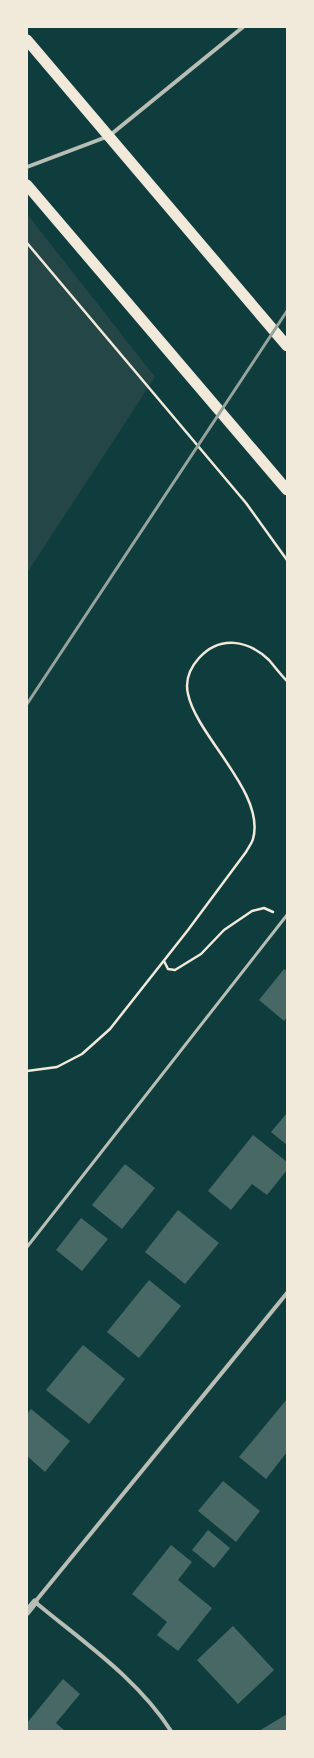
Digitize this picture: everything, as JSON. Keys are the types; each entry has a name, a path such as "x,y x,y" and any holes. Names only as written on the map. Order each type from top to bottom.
{"highway":[{"path":"27,40 287,346"},
{"path":"27,185 287,490"}],"street":[{"path":"27,167 109,136 243,27"},
{"path":"27,1612 287,1293"},
{"path":"35,1602 127,1677 163,1718 171,1731"}],"lane":[{"path":"27,1247 286,916"}],"path":[{"path":"27,243 246,503 287,560"},
{"path":"27,1071 58,1067 82,1054 110,1029 188,930 246,852 253,839 253,812 241,784 192,708 188,692 188,674 195,663 204,652 218,644 229,642 241,644 262,654 287,681"},
{"path":"164,961 168,969 176,970 201,954 224,930 252,911 264,908 286,916"}],"shaded area":[{"path":"27,214 155,377 27,573"}],"building":[{"path":"284,969 287,971 287,1017 284,1021 259,1000"},
{"path":"287,1113 287,1145 271,1132"},
{"path":"253,1135 287,1162 287,1170 267,1195 252,1184 231,1210 208,1191"},
{"path":"125,1164 155,1188 122,1229 92,1205"},
{"path":"178,1210 219,1243 185,1284 145,1252"},
{"path":"81,1218 108,1239 82,1271 56,1250"},
{"path":"149,1280 181,1306 139,1358 107,1332"},
{"path":"83,1345 125,1379 89,1424 46,1390"},
{"path":"287,1399 287,1452 266,1479 239,1457"},
{"path":"31,1409 70,1441 45,1472 27,1456 27,1414"},
{"path":"223,1481 260,1511 236,1542 198,1511"},
{"path":"208,1530 230,1548 214,1568 192,1550"},
{"path":"171,1545 192,1562 178,1580 212,1608 178,1651 157,1635 167,1622 132,1594"},
{"path":"233,1626 274,1670 238,1704 197,1660"},
{"path":"63,1679 80,1694 56,1723 65,1731 27,1731 27,1723"},
{"path":"287,1714 287,1731 259,1731"}],"railway":[{"path":"27,704 287,311"}]}
